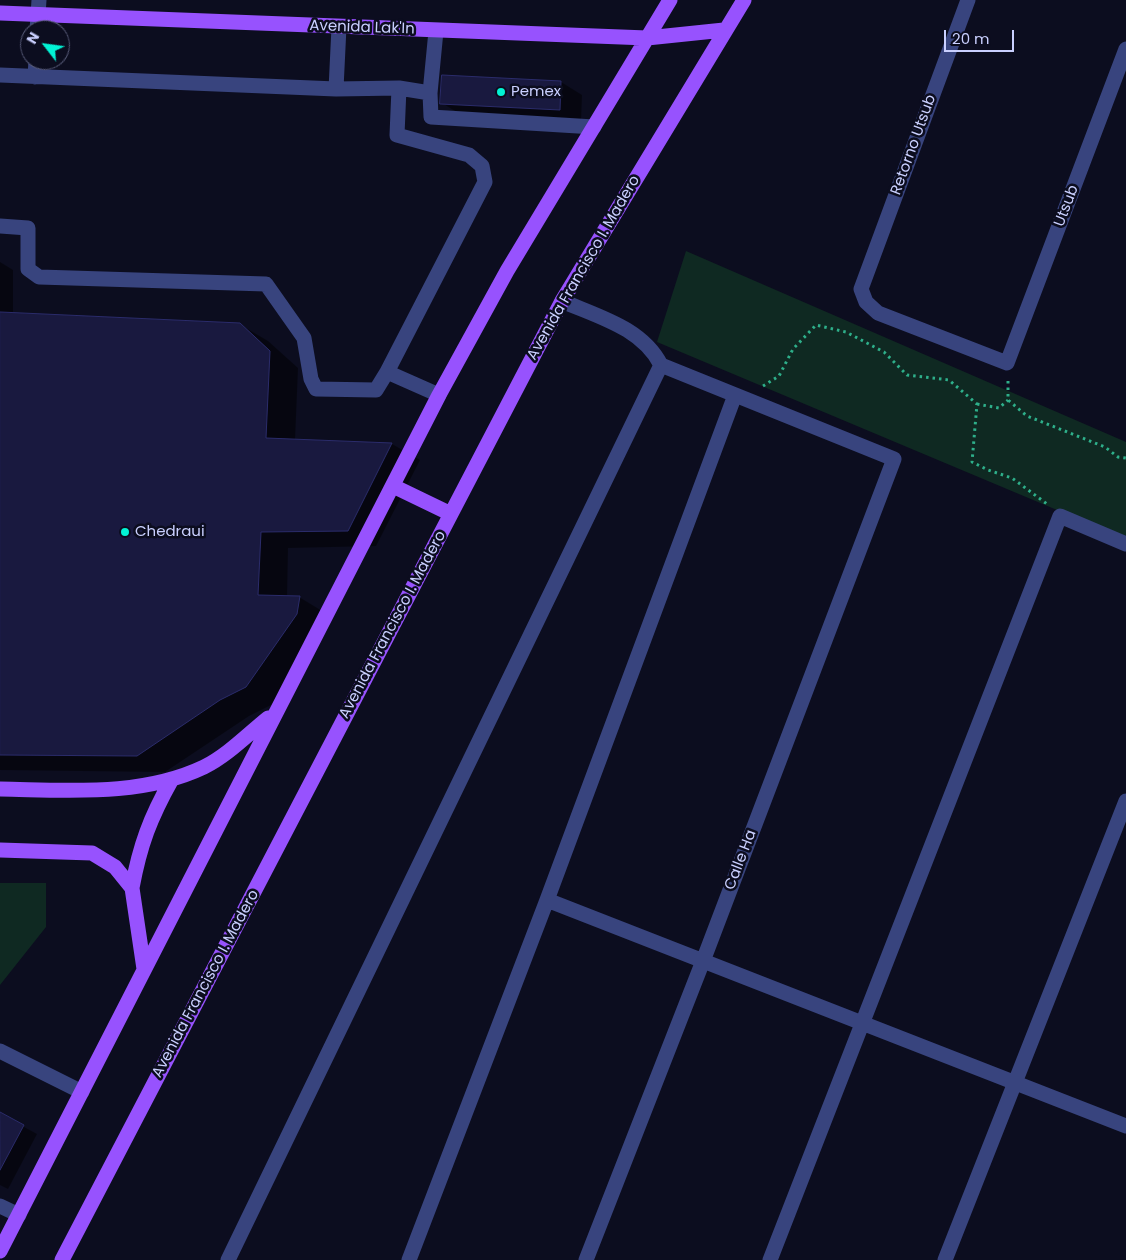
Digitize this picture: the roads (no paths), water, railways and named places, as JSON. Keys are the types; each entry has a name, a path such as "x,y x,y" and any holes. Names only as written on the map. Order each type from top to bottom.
{"main road":[{"path":"0,1251 439,395 507,271 670,0"},
{"name":"Avenida Francisco I. Madero","path":"62,1260 562,301 740,2"},
{"name":"Avenida Lak'In","path":"0,13 38,7 339,27 647,38 724,30"},
{"path":"393,486 451,514"},
{"path":"0,789 105,791 172,779 206,766 275,712"},
{"path":"144,969 132,888 139,850 148,825 172,779"},
{"path":"0,850 92,852 115,867 132,888"}],"street":[{"name":"Retorno Utsub","path":"968,0 861,290 866,302 878,313 1007,363"},
{"path":"37,20 38,7"},
{"path":"336,89 339,27"},
{"path":"436,31 430,93 430,117 594,127"},
{"name":"Utsub","path":"1007,363 1126,49"},
{"path":"35,70 35,77"},
{"path":"0,75 336,89 399,88 430,93"},
{"path":"0,226 28,228 28,269 39,277 266,284 304,338 310,379 316,389 376,390 485,182 482,166 469,155 398,135 399,88"},
{"path":"410,1260 547,900 735,394 662,365 650,346 636,334 562,301"},
{"path":"228,1260 662,365"},
{"path":"387,372 439,395"},
{"name":"Calle Ha","path":"586,1260 703,961 894,458 735,394"},
{"path":"770,1260 1060,516 1126,544"},
{"path":"945,1260 1126,801"},
{"path":"547,900 1126,1126"},
{"path":"0,1051 82,1092"},
{"path":"0,1206 19,1214"}],"place":[{"name":"Pemex","path":"501,92"},
{"name":"Chedraui","path":"125,532"}]}
